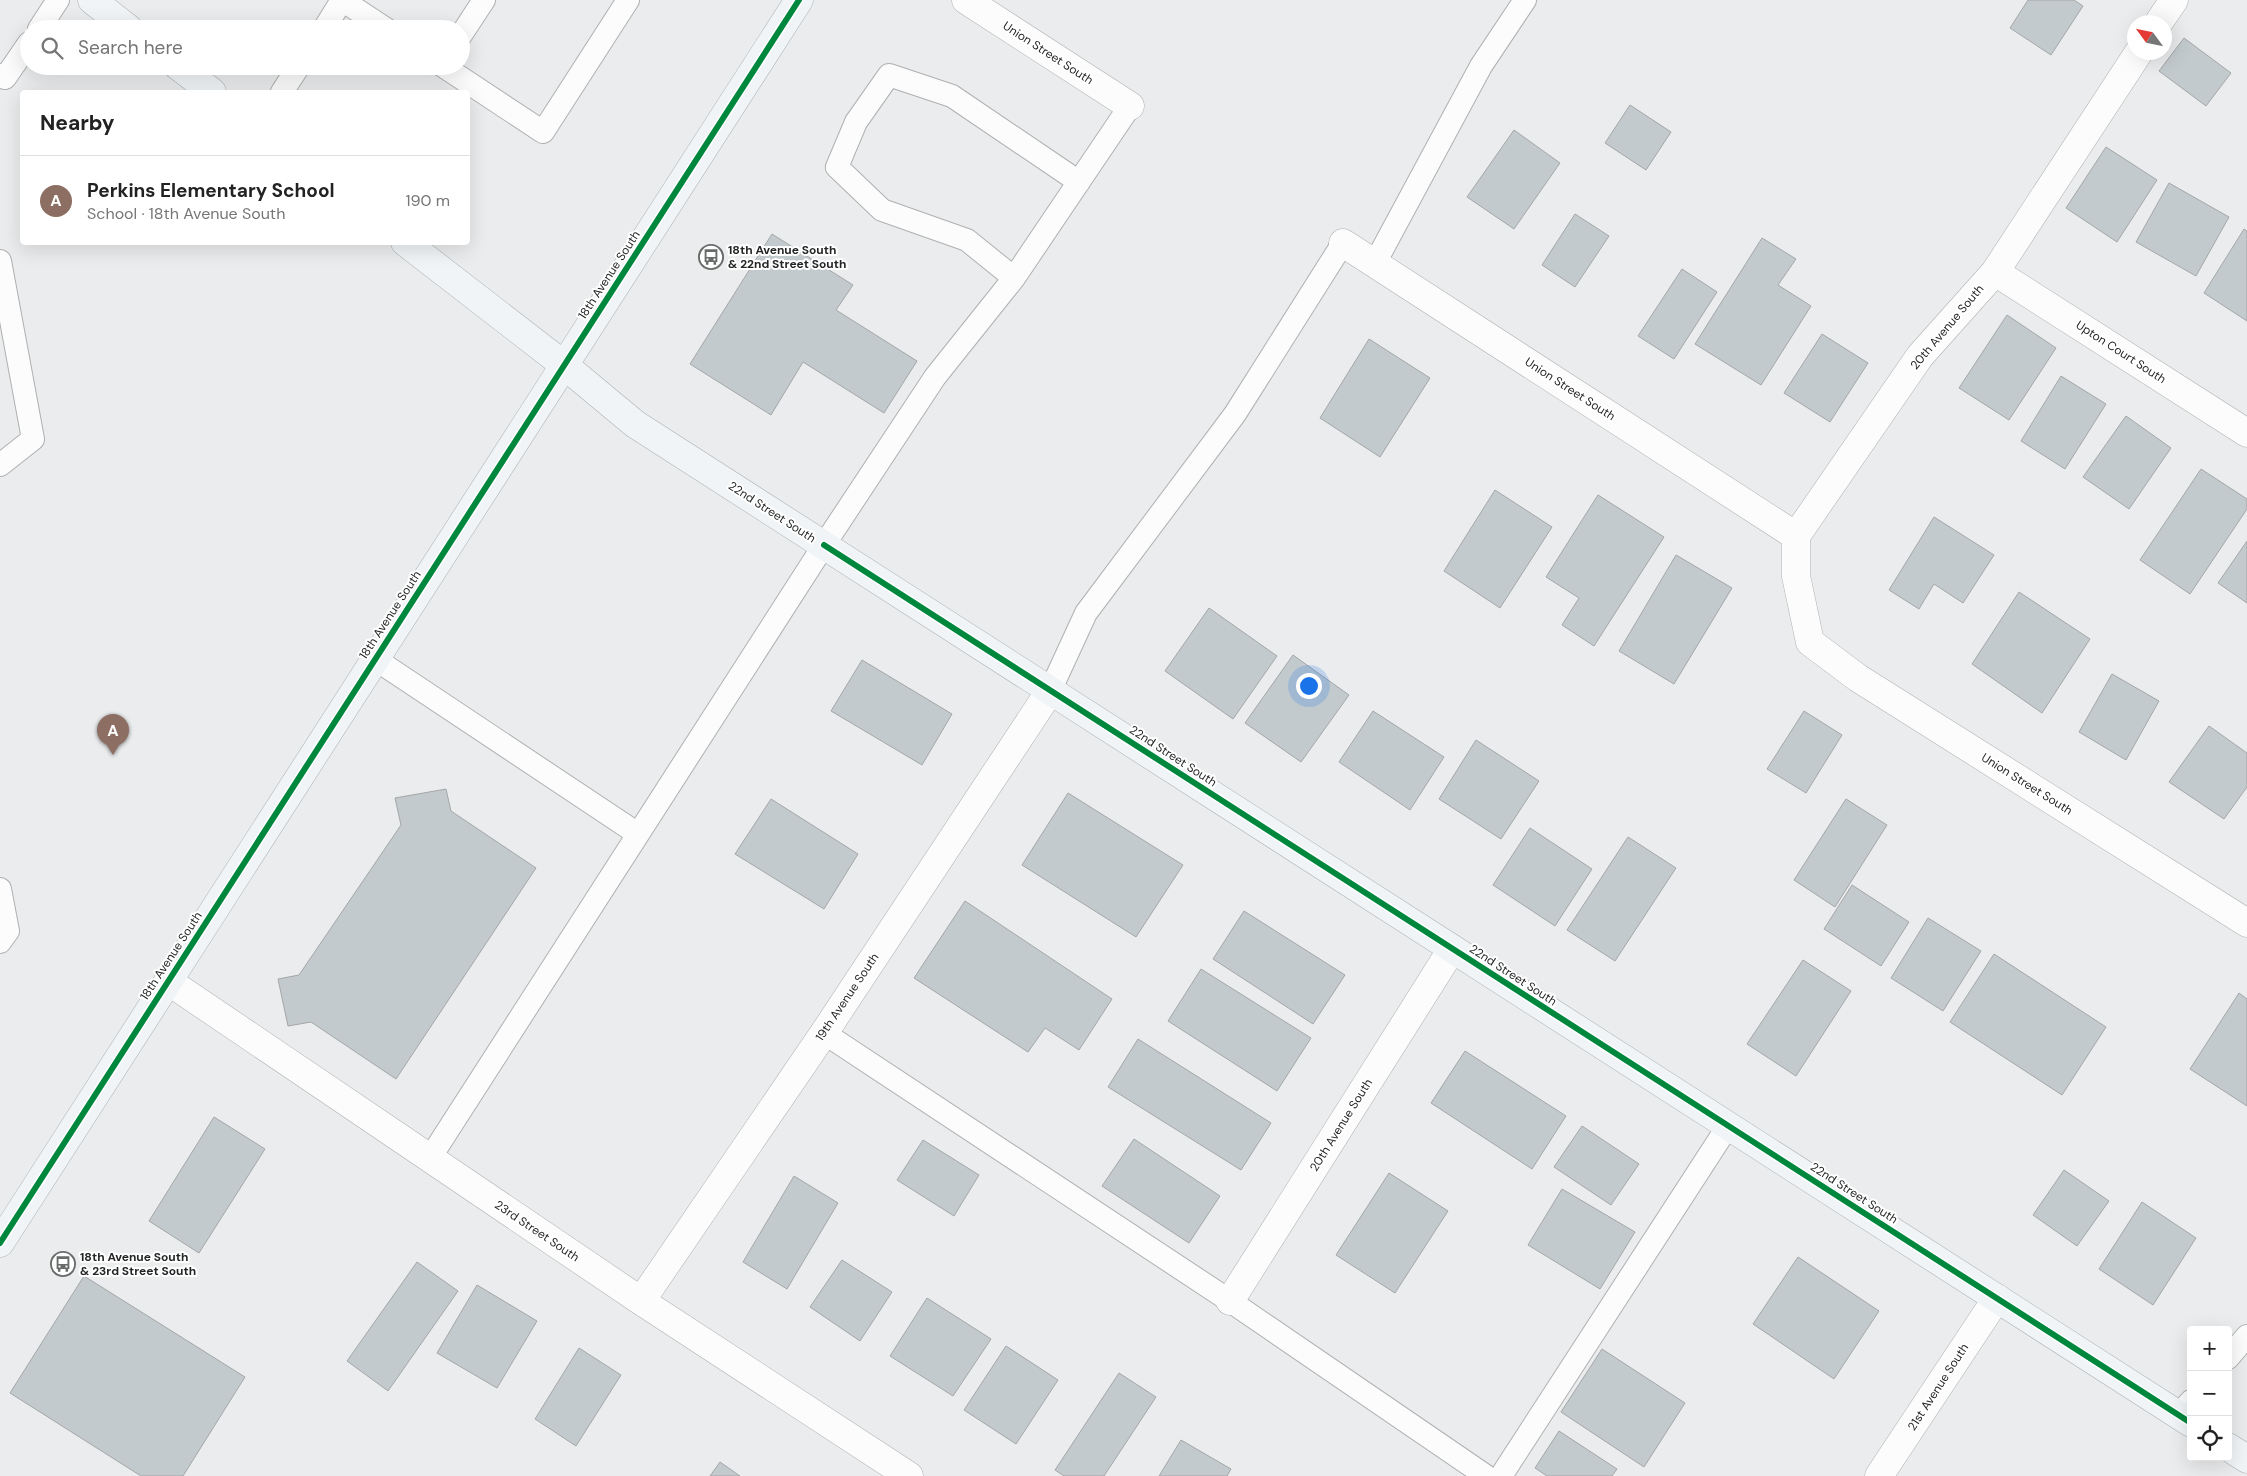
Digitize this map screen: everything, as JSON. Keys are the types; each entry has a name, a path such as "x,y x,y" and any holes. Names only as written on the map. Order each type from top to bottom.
{"street":[{"path":"92,0 118,20"},
{"name":"18th Avenue South","path":"0,1243 799,0"},
{"name":"Union Street South","path":"966,0 1130,106"},
{"path":"2164,15 2174,0"},
{"name":"20th Avenue South","path":"1796,536 1920,356 1995,272 2134,60"},
{"path":"190,75 209,90"},
{"name":"Union Street South","path":"1343,243 1796,536 1796,576 1810,642 1858,678 2247,923"},
{"name":"22nd Street South","path":"409,245 635,424 1997,1298 2187,1413"},
{"name":"Upton Court South","path":"1995,272 2247,433"},
{"name":"19th Avenue South","path":"641,1301 824,1033 1050,691"},
{"name":"20th Avenue South","path":"1230,1302 1452,949"},
{"name":"23rd Street South","path":"168,981 641,1301 909,1476"},
{"name":"21st Avenue South","path":"1879,1476 1997,1298"},
{"path":"2232,1450 2247,1459"}],"lane":[{"path":"45,20 58,0"},
{"path":"330,20 342,0 372,20"},
{"path":"470,21 484,0"},
{"path":"456,75 542,132 628,0"},
{"path":"1375,264 1481,66 1525,0"},
{"path":"2,80 20,55"},
{"path":"283,90 293,75"},
{"path":"1014,278 967,240 882,210 836,166 856,122 889,75 952,96 1079,182"},
{"path":"430,1158 824,545 935,377 1014,278 1130,106"},
{"path":"1050,691 1086,613 1235,414 1343,243"},
{"path":"0,260 33,439 0,465"},
{"path":"375,659 638,834"},
{"path":"0,889 8,931 0,942"},
{"path":"824,1033 1230,1302 1486,1476"},
{"path":"1501,1476 1728,1126"},
{"path":"2232,1353 2247,1336"}],"building":[{"path":"2028,0 2074,0 2083,6 2051,55 2010,28"},
{"path":"2184,38 2231,73 2206,106 2159,71 2167,60 2172,60 2172,54"},
{"path":"1630,105 1671,132 1646,170 1605,143"},
{"path":"1514,130 1560,163 1514,229 1467,197"},
{"path":"2106,147 2157,180 2117,242 2066,208"},
{"path":"2169,183 2229,217 2196,276 2136,242"},
{"path":"1575,214 1609,236 1575,287 1542,265"},
{"path":"2244,229 2247,231 2247,321 2204,293"},
{"path":"772,234 853,285 836,310 917,361 884,413 803,362 771,415 690,364"},
{"path":"1762,238 1796,259 1778,285 1811,306 1761,385 1695,344"},
{"path":"1682,269 1717,292 1674,359 1638,336"},
{"path":"2007,315 2056,348 2009,420 1959,388"},
{"path":"1822,334 1868,363 1830,422 1784,393"},
{"path":"1369,339 1430,378 1380,457 1320,418"},
{"path":"2061,376 2106,404 2065,469 2021,441"},
{"path":"2126,416 2171,448 2129,509 2083,477"},
{"path":"2201,469 2247,499 2247,509 2190,594 2140,560"},
{"path":"1495,490 1552,527 1500,608 1444,571"},
{"path":"1598,495 1664,537 1594,646 1562,625 1579,598 1546,577"},
{"path":"1934,517 1994,555 1963,603 1934,584 1919,609 1889,590"},
{"path":"2247,541 2247,603 2218,583"},
{"path":"1676,555 1732,588 1674,684 1619,651"},
{"path":"2019,592 2090,639 2042,713 1972,664"},
{"path":"1209,608 1277,656 1233,719 1165,671"},
{"path":"1293,655 1349,695 1301,762 1245,723"},
{"path":"862,660 952,714 922,765 831,711"},
{"path":"2112,674 2159,701 2126,760 2079,732"},
{"path":"1373,711 1444,757 1410,810 1339,762"},
{"path":"1804,711 1842,735 1806,793 1767,769"},
{"path":"2209,726 2247,753 2247,787 2224,819 2169,782"},
{"path":"1476,740 1539,781 1501,839 1439,799"},
{"path":"446,789 451,811 536,868 396,1079 311,1022 288,1026 278,979 299,975 401,825 395,798"},
{"path":"1068,793 1183,865 1136,937 1022,865"},
{"path":"771,799 858,854 824,909 735,854"},
{"path":"1846,799 1887,825 1835,907 1794,880"},
{"path":"1530,828 1592,869 1555,926 1493,885"},
{"path":"1628,837 1676,868 1615,961 1567,930"},
{"path":"1852,885 1909,922 1881,966 1824,929"},
{"path":"965,901 1112,999 1079,1050 1045,1028 1028,1052 914,978"},
{"path":"1244,911 1345,975 1313,1024 1213,959"},
{"path":"1928,918 1981,951 1943,1011 1891,978"},
{"path":"1994,954 2106,1027 2062,1095 1950,1022"},
{"path":"1803,960 1851,991 1796,1076 1747,1044"},
{"path":"1201,969 1311,1038 1277,1091 1168,1021"},
{"path":"2239,993 2247,999 2247,1106 2190,1069"},
{"path":"1138,1039 1271,1123 1241,1170 1108,1087"},
{"path":"1465,1051 1566,1116 1532,1169 1431,1103"},
{"path":"214,1117 265,1149 199,1253 149,1221"},
{"path":"1582,1126 1639,1164 1611,1205 1554,1167"},
{"path":"1134,1139 1220,1196 1189,1243 1102,1186"},
{"path":"923,1140 979,1175 954,1216 897,1180"},
{"path":"2064,1170 2109,1201 2077,1246 2033,1215"},
{"path":"1389,1173 1448,1211 1395,1293 1336,1255"},
{"path":"794,1176 838,1203 787,1289 743,1262"},
{"path":"1562,1189 1635,1232 1600,1289 1528,1245"},
{"path":"2142,1202 2196,1238 2153,1305 2099,1269"},
{"path":"1798,1257 1879,1311 1834,1379 1753,1324"},
{"path":"842,1260 892,1292 860,1341 810,1307"},
{"path":"417,1262 458,1291 388,1391 347,1361"},
{"path":"84,1276 245,1377 183,1476 141,1476 10,1393"},
{"path":"477,1285 537,1321 497,1388 437,1353"},
{"path":"927,1298 991,1339 953,1396 890,1356"},
{"path":"1006,1346 1058,1380 1016,1444 964,1410"},
{"path":"579,1348 621,1375 576,1446 535,1419"},
{"path":"1602,1349 1685,1403 1644,1467 1561,1412"},
{"path":"1119,1373 1156,1397 1104,1476 1064,1476 1055,1470"},
{"path":"1559,1431 1617,1469 1612,1476 1547,1476 1535,1468"},
{"path":"1181,1440 1231,1469 1227,1476 1159,1476"},
{"path":"720,1462 740,1476 710,1476"}],"cycle path":[{"path":"0,1243 799,0"},
{"path":"824,545 2187,1420"}],"place":[{"name":"18th Avenue South & 22nd Street South","path":"711,257"},
{"name":"Perkins Elementary School","path":"113,755"},
{"name":"18th Avenue South & 23rd Street South","path":"63,1264"}]}
